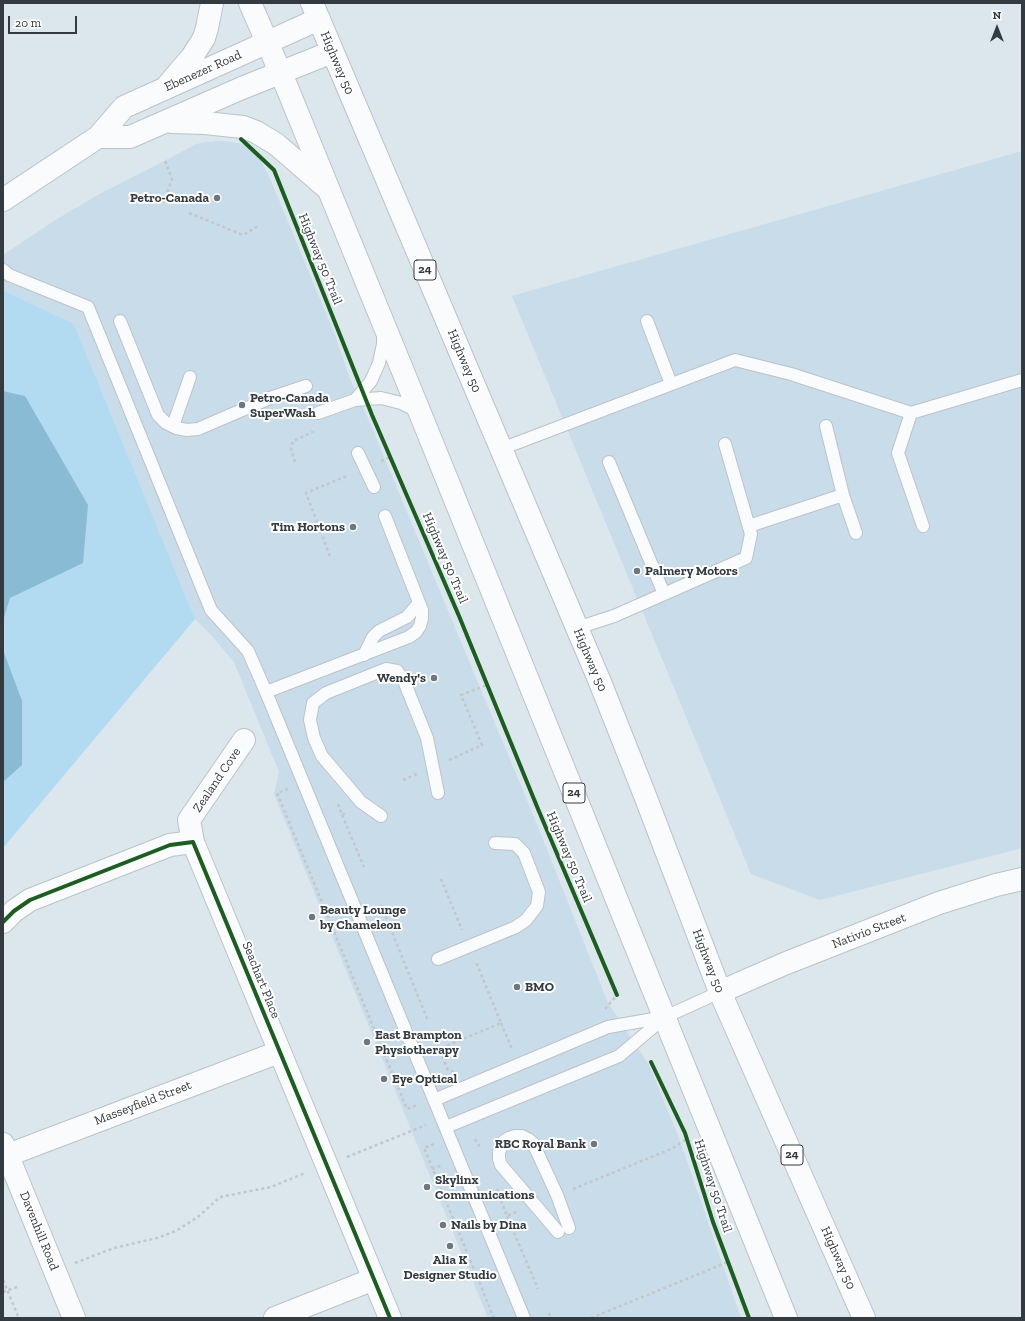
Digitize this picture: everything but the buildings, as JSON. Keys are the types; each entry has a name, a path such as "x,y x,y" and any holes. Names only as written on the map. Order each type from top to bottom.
{"main road":[{"path":"165,88 192,57 204,38 212,3"},
{"name":"24","path":"250,3 420,412 786,1318"},
{"name":"Ebenezer Road","path":"3,200 98,137 124,107 267,42 316,11"},
{"name":"Highway 50","path":"316,11 332,52 577,628 641,786 720,992 864,1318"},
{"path":"98,137 130,137 242,88 332,52"},
{"path":"164,122 205,123 236,126 256,132 276,144 328,189"},
{"name":"Zealand Cove","path":"193,842 189,820 244,740"},
{"path":"3,922 14,911 30,900 170,845 193,842"},
{"name":"Seachart Place","path":"193,842 390,1318"},
{"name":"Nativio Street","path":"720,992 784,964 939,904 996,885 1022,879"},
{"name":"Masseyfield Street","path":"5,1150 279,1052"},
{"name":"Davenhill Road","path":"5,1150 74,1318"},
{"path":"275,1318 374,1279"}],"lane":[{"path":"3,270 10,275 88,307 211,610 248,651 266,692 524,1318"},
{"path":"647,320 671,384"},
{"path":"120,321 158,415 166,423 173,426 187,430 198,429 270,398 306,386"},
{"path":"355,400 371,381 379,363 383,344 384,325"},
{"path":"501,449 735,360 791,374 911,413 1022,380"},
{"path":"173,426 190,377"},
{"path":"318,413 355,400 381,398 401,403 420,412"},
{"path":"911,413 898,453 923,526"},
{"path":"826,426 843,495 856,533"},
{"path":"577,628 614,616 746,558 751,534 726,444"},
{"path":"358,452 374,487"},
{"path":"609,462 664,594"},
{"path":"749,526 843,495"},
{"path":"266,692 364,655 409,637 416,632 420,626 422,610 385,516"},
{"path":"364,655 373,637 379,631 407,617 419,603"},
{"path":"381,816 361,802 322,756 314,738 310,720 313,703 326,693 386,669 397,671 404,681 427,738 438,793"},
{"path":"438,958 516,927 526,920 537,906 539,892 524,854 515,844 495,843"},
{"path":"434,1100 608,1027 665,1017 720,992"},
{"path":"446,1127 619,1056 665,1017"},
{"path":"515,1136 522,1136 532,1143 556,1195 564,1230 501,1165 498,1152 504,1141 515,1136"}],"path":[{"path":"163,203 172,179 164,158"},
{"path":"189,213 243,235 260,225"},
{"path":"387,450 394,464"},
{"path":"330,556 306,493 349,475"},
{"path":"484,678 490,692"},
{"path":"442,763 482,745 461,695 487,685"},
{"path":"403,780 421,772"},
{"path":"286,783 288,788 277,793 407,1109 417,1105 420,1112"},
{"path":"342,815 364,866"},
{"path":"441,879 464,936"},
{"path":"381,905 428,1021"},
{"path":"448,1070 440,1051 444,1047 501,1023 476,961"},
{"path":"614,988 617,995"},
{"path":"442,1067 446,1066"},
{"path":"397,1085 410,1080"},
{"path":"423,1118 429,1132"},
{"path":"342,1159 426,1125"},
{"path":"431,1138 434,1144 424,1148 494,1318"},
{"path":"572,1189 670,1149 687,1139"},
{"path":"432,1169 445,1164"},
{"path":"69,1266 114,1248 157,1238 176,1231 199,1216 220,1198 271,1187 312,1170"},
{"path":"507,1216 538,1289"},
{"path":"726,1255 731,1269"},
{"path":"591,1318 728,1262"},
{"path":"3,1280 18,1316"},
{"path":"3,1292 17,1287"},
{"path":"549,1313 551,1318"}],"shaded area":[{"path":"225,141 246,145 259,157 269,176 335,335 350,379 367,416 536,822 608,1003 649,1065 679,1138 741,1318 488,1318 274,794 279,772 234,662 195,619 74,324 3,290 3,255 57,219 96,196 197,144"},
{"path":"1022,151 1022,848 820,900 751,874 512,296"},
{"path":"3,290 74,324 195,619 3,848"},
{"path":"3,391 25,396 88,505 83,563 10,598 3,621"},
{"path":"3,650 22,701 22,765 3,782"}],"cycle path":[{"name":"Highway 50 Trail","path":"241,139 274,170 372,415 459,616 538,809 617,995"},
{"path":"3,922 14,911 30,900 170,845 193,842 390,1318"},
{"name":"Highway 50 Trail","path":"651,1062 685,1133 713,1222 749,1318"}],"place":[{"name":"Petro-Canada","path":"217,198"},
{"name":"Petro-Canada SuperWash","path":"242,405"},
{"name":"Tim Hortons","path":"353,527"},
{"name":"Palmery Motors","path":"637,571"},
{"name":"Wendy's","path":"434,678"},
{"name":"Beauty Lounge by Chameleon","path":"312,917"},
{"name":"BMO","path":"517,987"},
{"name":"East Brampton Physiotherapy","path":"367,1042"},
{"name":"Eye Optical","path":"384,1079"},
{"name":"RBC Royal Bank","path":"594,1144"},
{"name":"Skylinx Communications","path":"427,1187"},
{"name":"Nails by Dina","path":"443,1225"},
{"name":"Alia K Designer Studio","path":"450,1246"}]}
